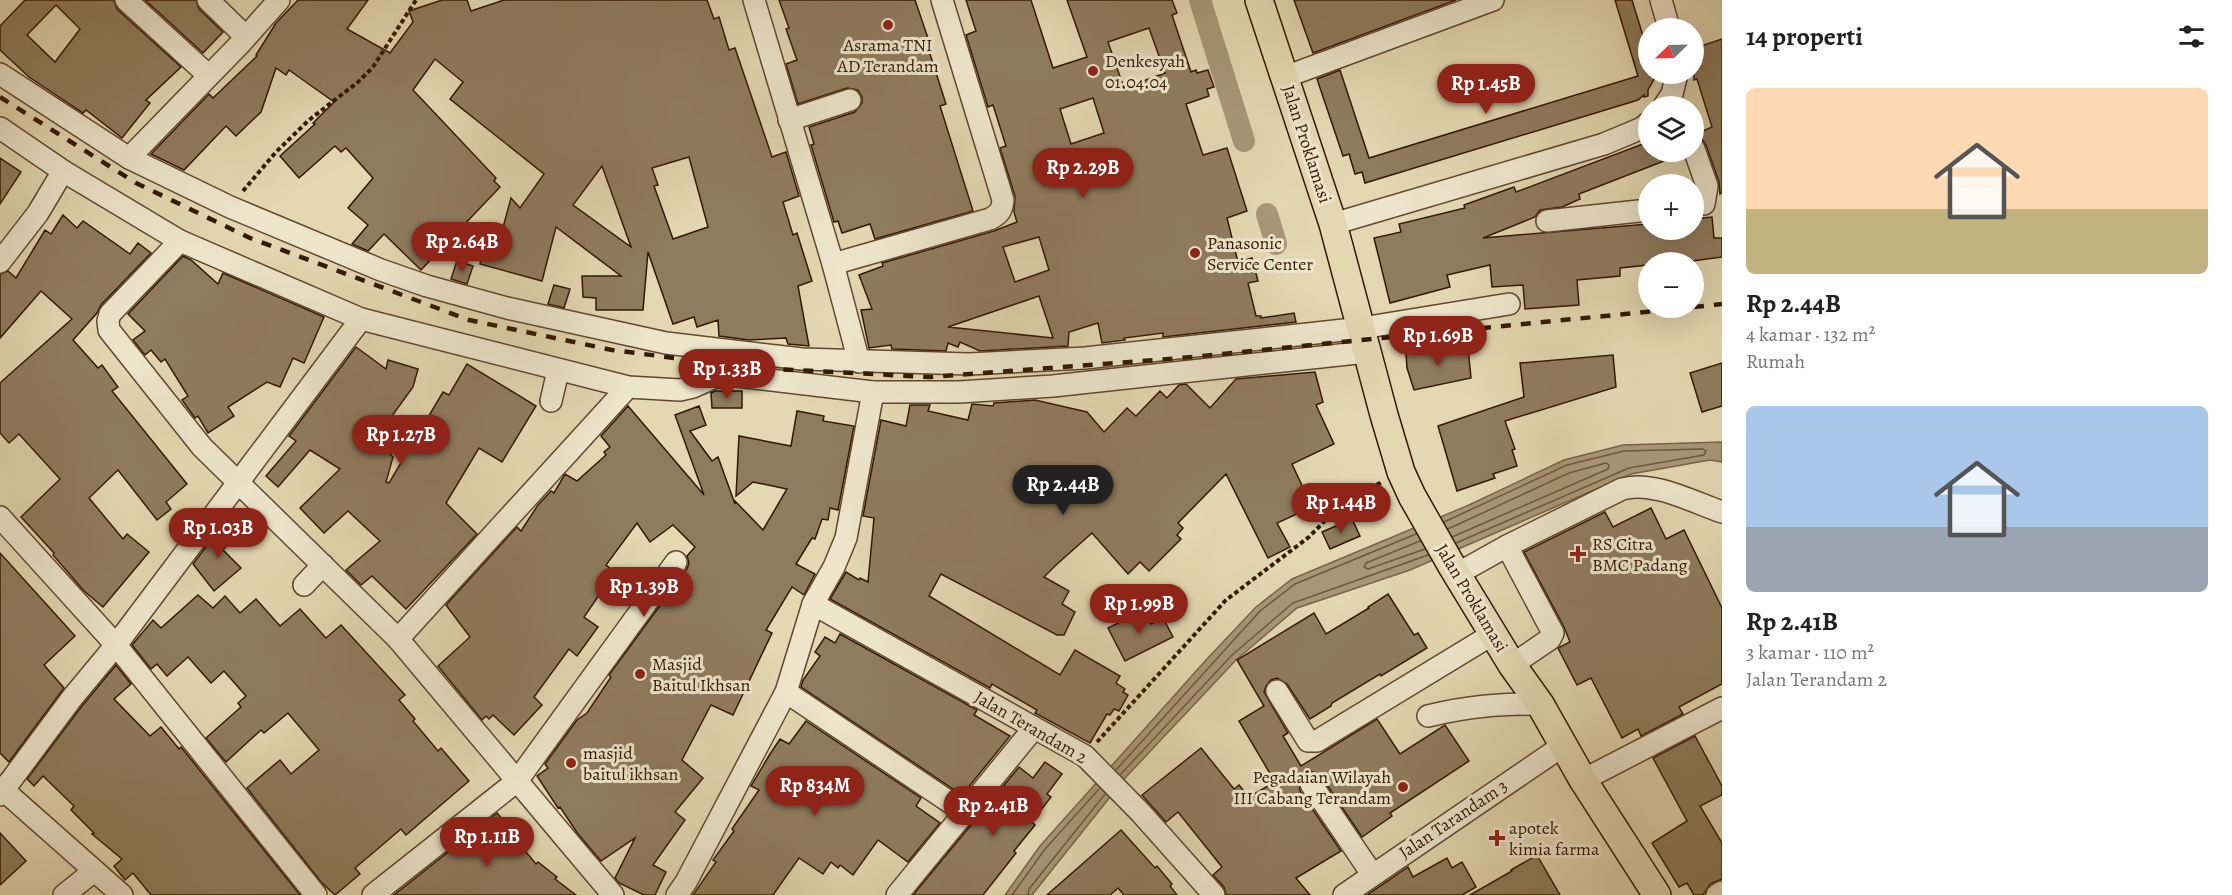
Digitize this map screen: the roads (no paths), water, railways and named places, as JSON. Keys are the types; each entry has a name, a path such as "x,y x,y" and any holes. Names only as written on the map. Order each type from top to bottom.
{"main road":[{"name":"Jalan Proklamasi","path":"1259,0 1333,224 1401,472 1412,496 1455,571 1512,665 1540,704 1583,780 1657,895"}],"street":[{"path":"126,0 208,75"},
{"path":"208,0 245,36"},
{"path":"129,158 279,0"},
{"path":"754,0 833,264 859,362"},
{"path":"833,264 990,219 1002,209 1003,200 942,0"},
{"path":"1661,0 1667,18"},
{"path":"1285,77 1487,1"},
{"path":"0,74 129,158 230,207 381,270 426,286 507,308 666,343 802,359 969,364 1085,358 1316,333 1365,340"},
{"path":"789,120 850,100"},
{"path":"0,128 63,171 180,241 361,320 627,387 680,390 728,375 873,392 959,392 1053,386 1365,340 1509,304"},
{"path":"1333,224 1604,144 1638,130"},
{"path":"1699,162 1707,186 1706,207"},
{"path":"0,262 38,213 63,171"},
{"path":"1546,221 1638,211"},
{"path":"180,241 110,314 109,330 202,447 398,639 613,895"},
{"path":"122,895 1,791 116,645 361,320"},
{"path":"551,401 558,371"},
{"path":"398,639 627,387"},
{"path":"677,895 786,692 813,604 834,567 846,538 873,392"},
{"path":"1455,571 1632,486 1646,486 1722,512"},
{"path":"0,517 116,645 316,895"},
{"path":"1507,546 1553,633 1550,639 1512,665"},
{"path":"373,895 518,781 676,562"},
{"path":"304,585 323,565"},
{"name":"Jalan Terandam 2","path":"813,604 1088,758 1120,790 1214,895"},
{"path":"1277,691 1308,741 1317,741 1494,634"},
{"path":"786,692 966,813"},
{"path":"1428,716 1464,707 1493,704 1540,704"},
{"path":"1583,780 1722,708"},
{"path":"897,895 1035,728"},
{"name":"Jalan Tarandam 3","path":"1344,895 1564,745"},
{"path":"1311,784 1372,874"},
{"path":"64,895 94,871"},
{"path":"1717,895 1722,892"}],"water":[{"path":"1722,442 1722,462 1710,460 1631,474 1410,570 1297,608 1236,660 1126,777 1032,895 1005,895 1040,846 1206,660 1256,607 1292,579 1469,505 1564,460 1623,445"}],"waterway":[{"path":"1200,0 1244,141"},
{"path":"1267,214 1276,244"}],"railway":[{"path":"0,97 136,183 250,238 469,320 612,350 753,368 930,377 1181,358 1638,313"},
{"path":"1704,306 1722,304"}],"place":[{"name":"Asrama TNI AD Terandam","path":"888,25"},
{"name":"Denkesyah 01.04.04","path":"1093,71"},
{"name":"Panasonic Service Center","path":"1195,253"},
{"name":"RS Citra BMC Padang","path":"1578,554"},
{"name":"Masjid Baitul Ikhsan","path":"640,674"},
{"name":"masjid baitul ikhsan","path":"571,763"},
{"name":"Pegadaian Wilayah III Cabang Terandam","path":"1403,787"},
{"name":"apotek kimia farma","path":"1497,838"}]}
